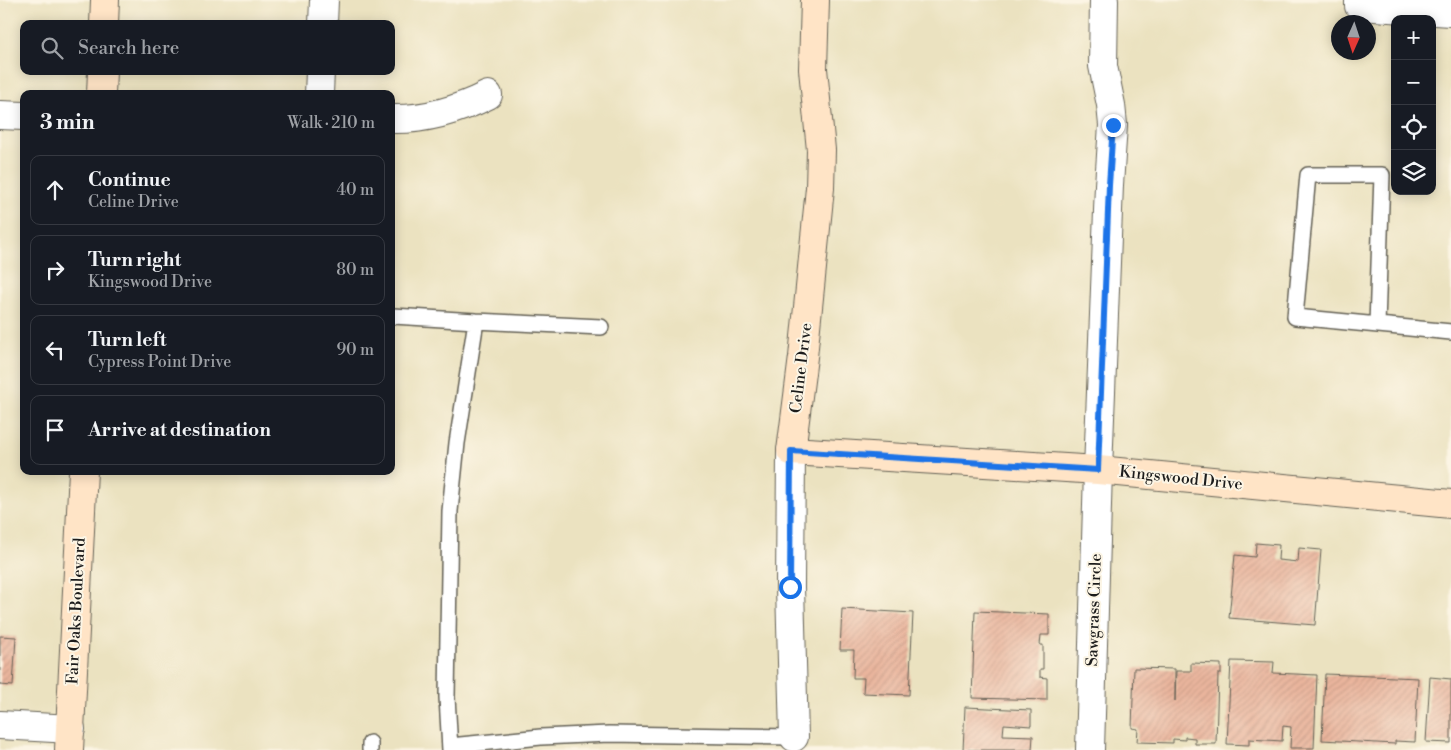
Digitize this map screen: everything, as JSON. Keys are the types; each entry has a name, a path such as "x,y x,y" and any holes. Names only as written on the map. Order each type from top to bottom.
{"street":[{"path":"104,20 105,0"},
{"path":"323,20 324,0"},
{"name":"Celine Drive","path":"794,744 790,587 791,451 803,357 820,188 821,150 813,69 815,0"},
{"name":"Sawgrass Circle","path":"1090,750 1098,470 1113,125 1103,66 1104,0"},
{"path":"1359,0 1359,6 1451,12"},
{"path":"101,90 102,75"},
{"path":"319,90 320,75"},
{"path":"395,119 439,114 472,103 488,95"},
{"path":"0,115 20,116"},
{"name":"Kingswood Drive","path":"791,451 1098,470 1451,504"},
{"name":"Fair Oaks Boulevard","path":"70,739 83,475"},
{"path":"0,725 70,739"}],"lane":[{"path":"1377,325 1382,176 1308,175 1295,318 1451,332"},
{"path":"395,316 602,327"},
{"path":"476,321 457,443 450,511 447,698 450,748 541,737 609,734 794,744"}],"building":[{"path":"1256,543 1279,545 1278,560 1298,562 1299,548 1321,550 1315,625 1229,618 1235,555 1255,557"},
{"path":"842,609 913,613 909,695 863,693 864,678 853,678 854,650 840,650"},
{"path":"975,611 1049,614 1049,635 1041,635 1040,645 1043,645 1043,669 1040,669 1040,677 1047,678 1047,700 972,698"},
{"path":"0,636 16,637 13,686 0,685"},
{"path":"1231,661 1274,662 1273,673 1317,675 1314,748 1290,748 1291,727 1283,726 1282,741 1249,739 1249,745 1227,744"},
{"path":"1191,663 1221,664 1221,674 1218,674 1216,744 1195,744 1195,738 1185,737 1185,740 1173,739 1173,743 1137,742 1138,729 1132,728 1134,668 1175,669 1175,701 1176,671 1191,671"},
{"path":"1325,674 1418,678 1415,742 1395,741 1395,744 1322,740"},
{"path":"1430,677 1451,679 1451,743 1426,742"},
{"path":"965,707 1031,710 1031,726 1004,724 1003,735 1033,736 1032,750 963,750"}],"route":[{"path":"790,587 791,451 1098,470 1113,125"}]}
